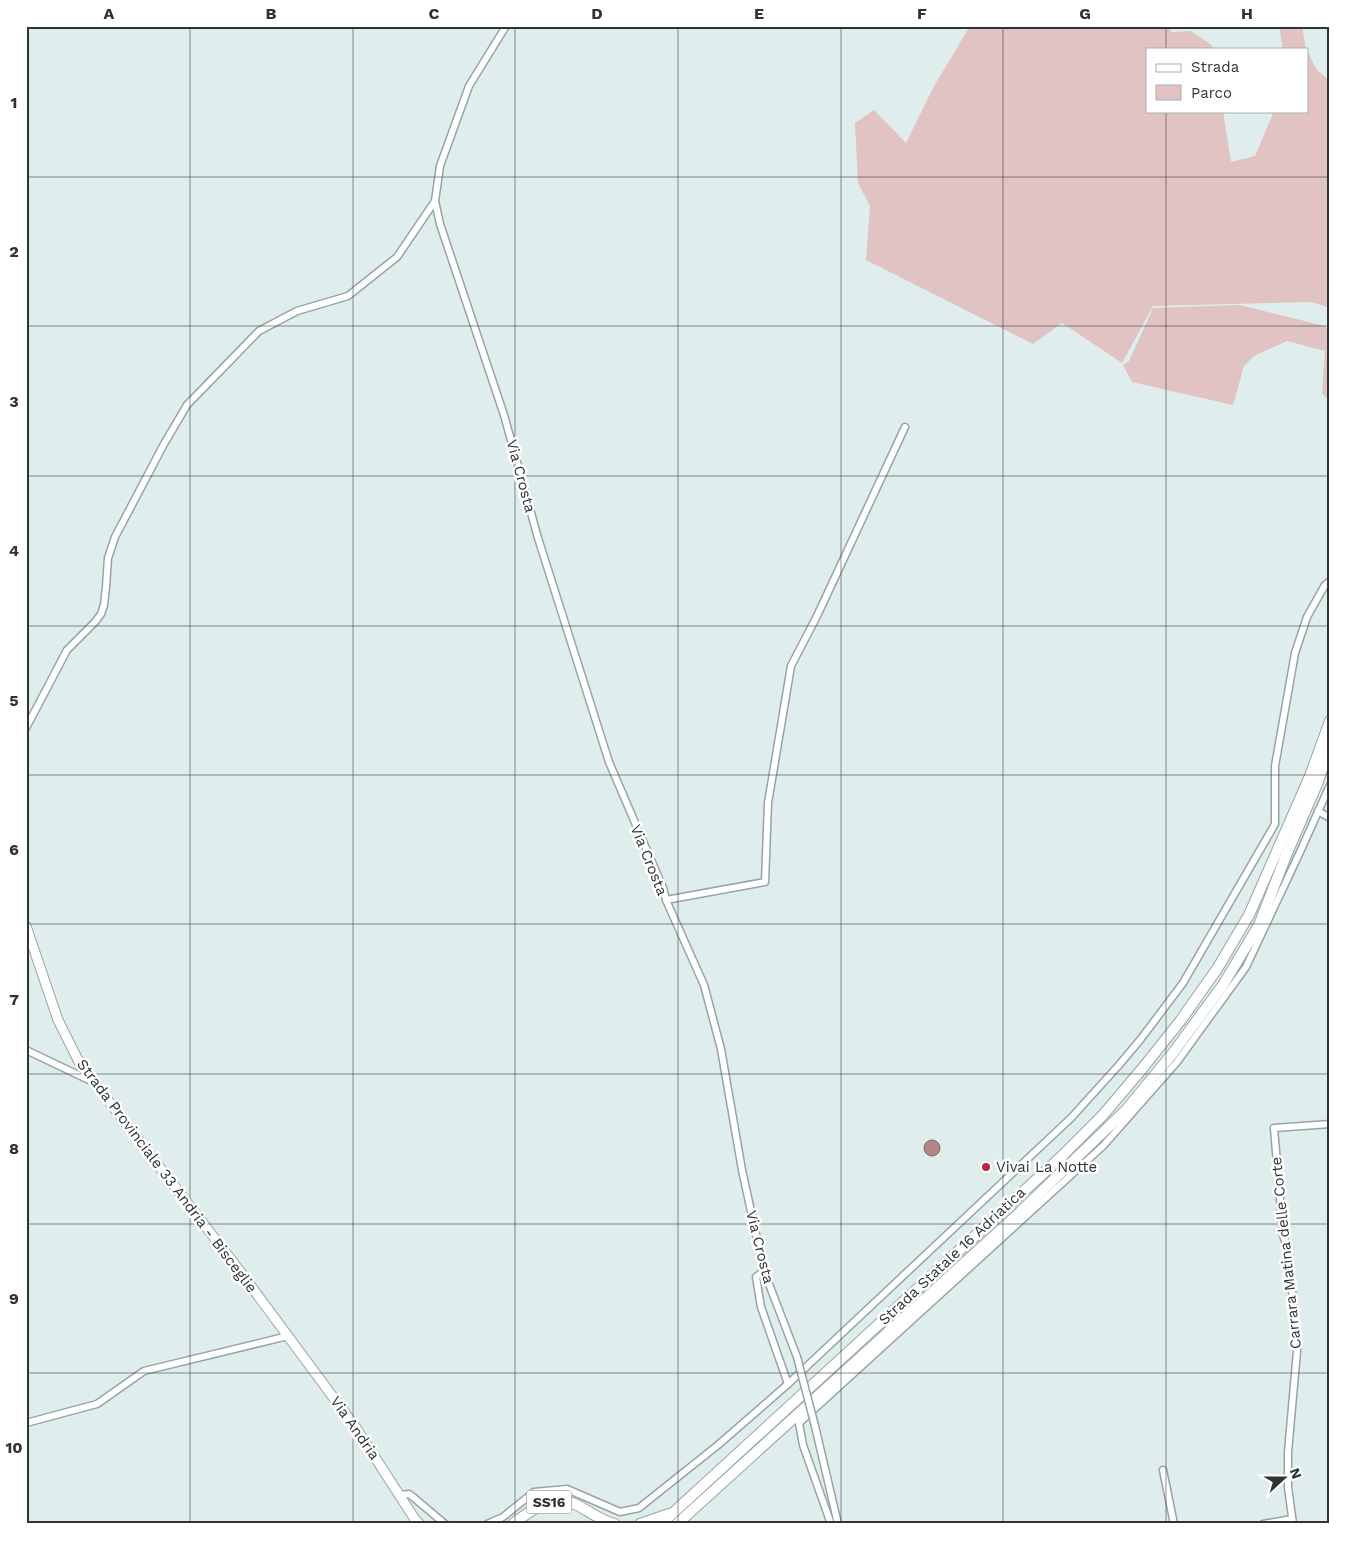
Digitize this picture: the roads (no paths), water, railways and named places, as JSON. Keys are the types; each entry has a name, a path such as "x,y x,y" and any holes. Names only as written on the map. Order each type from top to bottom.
{"highway":[{"name":"Strada Statale 16 Adriatica","path":"661,1524 1060,1158 1103,1115 1142,1069 1181,1020 1217,969 1249,915 1310,776 1330,721"},
{"name":"Strada Statale 16 Adriatica","path":"677,1524 1016,1216 1126,1110 1173,1053 1223,985 1259,925 1330,748"},
{"name":"SS16","path":"513,1524 533,1508 550,1502 575,1504 615,1524"},
{"path":"640,1524 674,1512"},
{"name":"SS16","path":"590,1513 595,1524"}],"main road":[{"name":"Strada Provinciale 33 Andria - Bisceglie","path":"26,926 58,1020 80,1064 91,1081 288,1336"},
{"name":"Via Andria","path":"288,1336 356,1428 418,1524"}],"street":[{"path":"26,728 68,650 101,614 104,605 108,558 115,537 164,444 187,405 259,332 297,311 348,296 397,257 435,201 440,166 469,86 506,26"},
{"name":"Via Crosta","path":"435,201 440,224 504,415 538,538 609,762 666,900 704,985 721,1049 742,1170 764,1271 797,1357 838,1524"},
{"path":"666,900 765,882 768,803 791,666 817,616 905,427"},
{"path":"487,1524 502,1517 534,1492 567,1489 620,1512 639,1508 718,1445 788,1384 1071,1118 1140,1040 1184,983 1275,824 1275,766 1295,653 1307,618 1325,585 1330,581"},
{"path":"831,1524 803,1445 799,1423 1104,1146 1177,1062 1246,967 1330,785"},
{"path":"1318,811 1330,818"},
{"path":"26,1050 91,1081"},
{"name":"Carrara Matina delle Corte","path":"1293,1521 1288,1488 1288,1452 1297,1351 1289,1253 1283,1235 1274,1128 1330,1124"},
{"path":"764,1271 756,1277 761,1307 788,1384"},
{"path":"26,1423 97,1404 144,1371 288,1336"},
{"path":"1163,1470 1174,1524"},
{"path":"400,1495 409,1494 445,1524"},
{"path":"1263,1524 1293,1521"}],"place":[{"name":"Vivai La Notte","path":"986,1167"}]}
